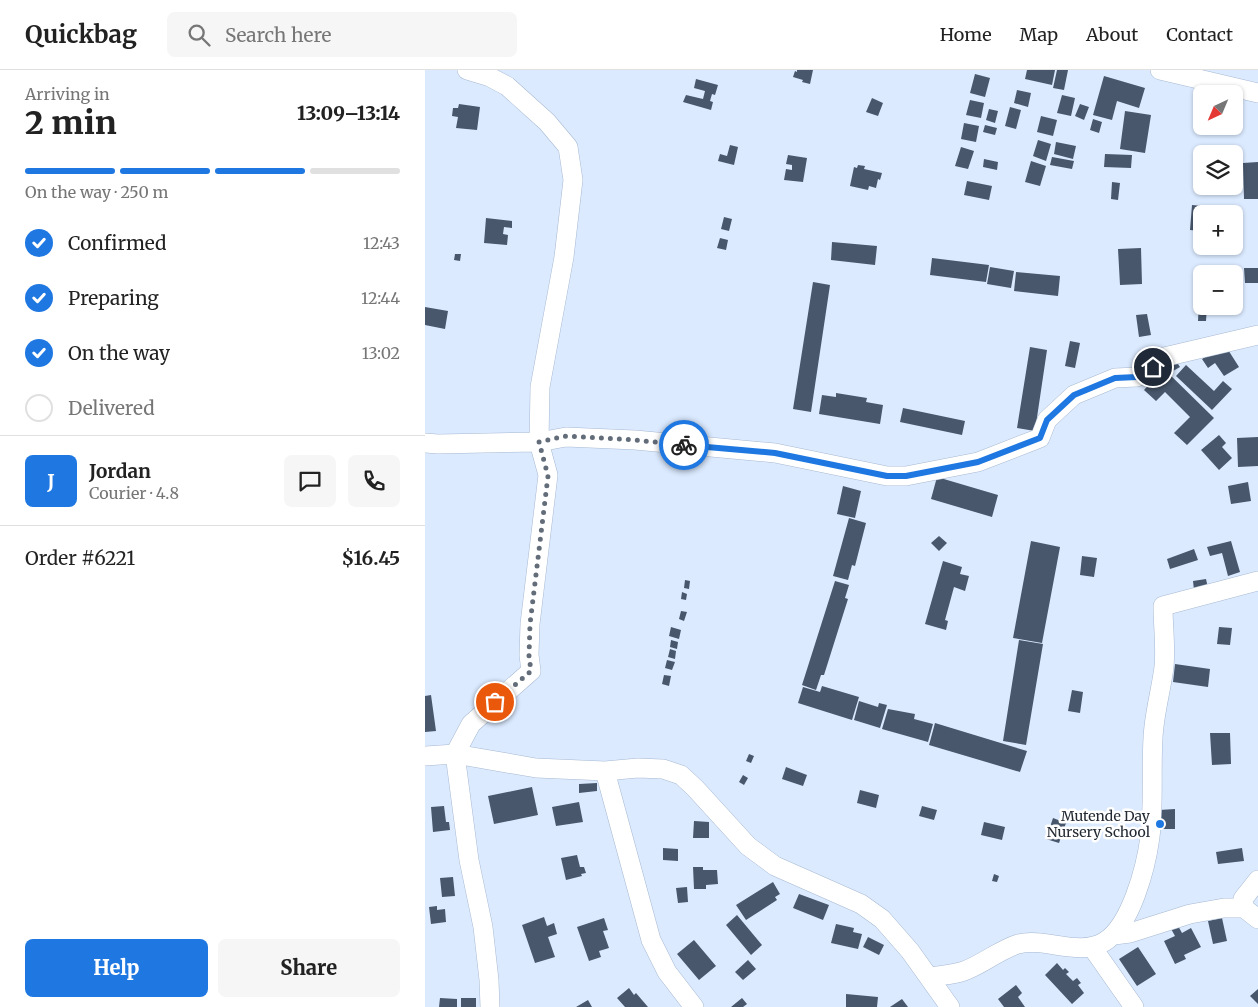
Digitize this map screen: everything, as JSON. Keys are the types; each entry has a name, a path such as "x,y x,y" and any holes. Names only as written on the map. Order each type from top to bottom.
{"street":[{"path":"467,70 490,77 507,86 547,122 568,147 573,180 564,257 539,387 539,442 548,476 530,624 529,656 531,671 471,724 455,754 469,860 483,927 490,1007"},
{"path":"1161,70 1258,93"},
{"path":"425,443 539,442 566,436 635,440 775,453 878,474 906,476 978,462 1040,438 1047,420 1074,395 1115,378 1137,377 1153,367 1160,358 1258,335"},
{"path":"930,977 963,971 1017,944 1031,942 1092,947 1103,943 1114,935 1123,923 1140,882 1150,837 1153,737 1164,665 1163,606 1258,581"},
{"path":"425,756 455,754 536,768 605,771 637,768 663,769 681,775 748,846 775,866 861,904 882,919 910,950 950,1007"},
{"path":"605,771 651,940 667,972 694,1007"},
{"path":"1251,913 1243,899 1258,880"},
{"path":"1114,935 1130,933 1190,914 1224,908 1251,913"},
{"path":"1092,947 1133,1007"}],"building":[{"path":"797,70 813,70 810,84 793,77"},
{"path":"1027,70 1055,70 1052,85 1025,79"},
{"path":"1057,70 1068,70 1064,90 1053,88"},
{"path":"975,74 990,78 985,97 970,93"},
{"path":"1104,76 1145,88 1139,108 1117,101 1112,120 1093,115"},
{"path":"696,79 718,85 715,95 712,94 710,101 713,102 711,110 683,102 686,95 703,99 705,91 694,88"},
{"path":"1017,90 1031,93 1028,107 1014,103"},
{"path":"1062,95 1075,98 1071,116 1057,113"},
{"path":"872,98 883,103 878,116 866,112"},
{"path":"970,100 984,103 981,118 966,115"},
{"path":"459,104 480,107 477,130 456,128 458,117 452,116 453,108 458,108"},
{"path":"1080,104 1089,107 1084,120 1075,116"},
{"path":"1010,107 1021,110 1016,129 1005,126"},
{"path":"989,109 998,111 995,123 986,120"},
{"path":"1125,111 1151,115 1145,153 1120,149"},
{"path":"1041,116 1057,120 1053,136 1037,132"},
{"path":"1093,119 1102,122 1099,133 1090,130"},
{"path":"964,123 979,126 976,142 961,139"},
{"path":"985,125 997,128 995,135 983,132"},
{"path":"1038,140 1051,144 1046,161 1033,156"},
{"path":"1056,142 1076,146 1073,159 1054,154"},
{"path":"730,145 738,147 734,165 718,161 720,154 727,156"},
{"path":"961,147 974,151 968,169 955,166"},
{"path":"1105,154 1132,155 1131,168 1104,167"},
{"path":"788,155 807,158 803,182 784,180 786,169 792,170 792,165 786,164"},
{"path":"1052,157 1074,161 1072,169 1050,165"},
{"path":"984,159 998,162 997,170 983,167"},
{"path":"1031,161 1046,166 1040,186 1025,182"},
{"path":"1258,162 1258,199 1244,199 1243,163"},
{"path":"858,165 865,166 864,169 882,173 876,188 869,186 868,190 850,186 854,167 857,168"},
{"path":"967,181 992,186 989,200 964,195"},
{"path":"1112,182 1120,183 1118,200 1111,199"},
{"path":"1192,205 1193,205 1193,230 1190,230"},
{"path":"724,217 732,219 729,231 721,229"},
{"path":"486,218 512,221 512,228 504,227 503,234 508,235 507,245 484,243"},
{"path":"720,238 728,240 726,250 717,248"},
{"path":"832,242 877,246 875,265 831,260"},
{"path":"1141,248 1142,284 1120,285 1118,249"},
{"path":"455,254 461,254 460,261 454,260"},
{"path":"932,258 989,265 986,282 930,275"},
{"path":"990,267 1014,271 1011,288 987,284"},
{"path":"1244,268 1258,268 1258,283 1245,283"},
{"path":"1016,272 1060,276 1058,296 1014,291"},
{"path":"813,282 830,285 811,412 793,409"},
{"path":"425,307 448,311 445,329 425,325"},
{"path":"1147,314 1151,335 1139,337 1136,315"},
{"path":"1198,315 1206,315 1206,321 1198,321"},
{"path":"1070,341 1080,343 1075,368 1065,366"},
{"path":"1225,345 1239,367 1224,376 1215,363 1208,368 1202,359"},
{"path":"1030,347 1047,350 1035,431 1017,428"},
{"path":"1176,361 1180,367 1173,371 1169,365"},
{"path":"1186,365 1214,391 1223,381 1232,389 1212,410 1176,376"},
{"path":"1164,369 1214,418 1187,445 1174,433 1190,417 1165,392 1156,401 1144,390"},
{"path":"836,393 867,398 866,402 883,405 880,424 819,414 822,395 836,397"},
{"path":"903,408 965,421 962,435 900,422"},
{"path":"1219,435 1226,443 1222,447 1232,458 1219,470 1201,450"},
{"path":"1258,437 1258,466 1238,467 1237,438"},
{"path":"937,477 998,495 992,517 931,499"},
{"path":"1248,482 1251,501 1231,504 1228,486"},
{"path":"843,486 861,491 855,518 837,514"},
{"path":"849,518 866,523 855,566 852,565 848,580 833,576"},
{"path":"939,536 947,543 939,551 931,543"},
{"path":"1031,541 1060,547 1042,643 1013,638"},
{"path":"1231,541 1240,572 1228,576 1222,553 1210,556 1207,547"},
{"path":"1194,549 1198,560 1170,569 1167,559"},
{"path":"1082,556 1097,558 1094,577 1080,575"},
{"path":"943,561 962,567 960,574 969,576 965,591 954,587 945,620 948,621 946,630 925,624"},
{"path":"1206,579 1208,588 1194,590 1193,581"},
{"path":"685,580 690,581 689,589 684,588"},
{"path":"835,581 849,585 845,598 848,599 824,675 821,675 816,690 802,685"},
{"path":"682,592 687,594 686,600 681,599"},
{"path":"681,611 687,612 684,621 679,619"},
{"path":"671,627 681,630 679,639 669,636"},
{"path":"1219,627 1232,628 1230,645 1217,644"},
{"path":"671,640 678,642 677,649 670,647"},
{"path":"1019,640 1043,644 1026,745 1003,741"},
{"path":"670,649 676,651 675,659 668,657"},
{"path":"667,660 675,662 672,670 665,668"},
{"path":"1175,664 1210,669 1208,687 1173,682"},
{"path":"664,675 671,676 669,686 662,684"},
{"path":"822,686 859,697 852,720 798,703 803,687 820,692"},
{"path":"1072,690 1083,692 1080,713 1068,711"},
{"path":"431,695 436,731 425,732 425,696"},
{"path":"859,701 878,707 879,703 887,705 880,728 854,720"},
{"path":"888,709 915,714 914,719 933,724 928,742 882,729"},
{"path":"935,723 1027,751 1020,772 929,745"},
{"path":"1210,733 1230,733 1231,764 1212,765"},
{"path":"749,754 754,756 751,763 746,761"},
{"path":"786,767 807,775 803,786 782,779"},
{"path":"743,775 748,778 744,785 739,782"},
{"path":"597,783 597,791 579,793 579,784"},
{"path":"532,787 538,815 494,824 488,796"},
{"path":"860,790 879,795 876,808 857,803"},
{"path":"579,802 583,822 556,826 552,807"},
{"path":"444,806 446,822 449,822 450,830 433,832 431,807"},
{"path":"922,806 937,810 934,820 919,816"},
{"path":"1175,809 1175,829 1159,829 1159,810"},
{"path":"1053,818 1066,823 1059,843 1046,839"},
{"path":"694,821 709,822 709,838 693,838"},
{"path":"984,822 1005,827 1002,840 981,835"},
{"path":"663,848 678,849 678,861 663,860"},
{"path":"1242,848 1244,861 1218,864 1216,852"},
{"path":"577,855 580,867 584,867 586,873 581,874 582,876 566,880 561,858"},
{"path":"693,867 703,867 703,870 717,870 718,884 706,885 706,889 694,889"},
{"path":"994,874 999,876 997,882 992,881"},
{"path":"453,877 455,896 442,897 440,878"},
{"path":"773,882 780,894 775,897 777,900 746,920 736,905"},
{"path":"687,887 688,902 678,903 676,888"},
{"path":"799,894 829,905 823,920 793,908"},
{"path":"437,906 437,910 445,909 446,922 431,924 429,907"},
{"path":"737,915 762,945 751,955 726,925"},
{"path":"544,917 547,926 554,923 557,934 548,937 555,957 535,963 522,925"},
{"path":"604,918 608,930 603,931 609,948 599,951 601,957 589,961 577,927"},
{"path":"1222,918 1227,941 1213,944 1208,921"},
{"path":"836,924 854,928 853,932 862,934 858,949 831,943"},
{"path":"1177,924 1182,933 1191,928 1201,947 1184,955 1186,959 1175,964 1164,941 1175,936 1170,927"},
{"path":"868,937 884,945 879,955 863,947"},
{"path":"694,940 716,966 699,980 677,954"},
{"path":"1138,947 1156,974 1137,986 1119,959"},
{"path":"748,960 756,969 743,980 735,972"},
{"path":"1057,963 1063,970 1065,968 1069,972 1066,974 1073,981 1077,978 1081,983 1078,985 1084,993 1072,1004 1045,975"},
{"path":"1016,985 1022,993 1018,997 1025,1007 1004,1007 998,999"},
{"path":"629,988 648,1007 625,1007 617,998"},
{"path":"1258,989 1258,1004 1250,996"},
{"path":"846,994 878,997 877,1007 846,1007"},
{"path":"440,998 457,999 457,1007 439,1007"},
{"path":"461,998 476,998 476,1007 461,1007"},
{"path":"742,998 747,1004 743,1007 731,1007"},
{"path":"902,999 908,1007 890,1007"},
{"path":"588,1000 592,1007 576,1007"}],"way so far":[{"path":"495,702 531,671 529,656 530,624 548,476 539,442 566,436 684,445"}],"place":[{"name":"Mutende Day Nursery School","path":"1160,824"}],"route":[{"path":"684,445 775,453 887,476 906,476 948,466 978,462 1040,438 1047,420 1074,395 1115,378 1137,377 1153,367"}]}
